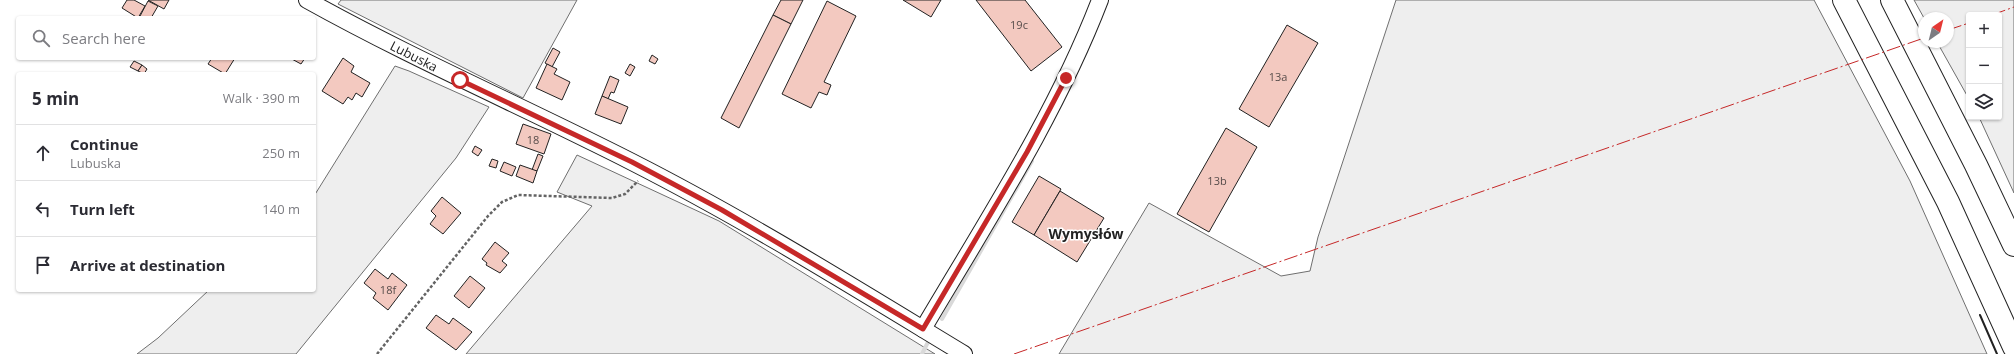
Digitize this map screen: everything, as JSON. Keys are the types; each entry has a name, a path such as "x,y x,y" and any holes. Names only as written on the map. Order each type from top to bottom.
{"highway":[{"path":"1844,0 1948,202 2014,347"},
{"path":"1892,0 1976,165 2014,245"}],"street":[{"name":"Lubuska","path":"307,0 325,4 460,80 649,171 722,210 964,354"},
{"path":"923,329 1027,152 1066,78 1086,36 1100,0"}],"path":[{"path":"377,354 488,216 502,202 518,195 612,198 625,194 649,171"}],"shaded area":[{"path":"341,0 577,0 523,98 338,4"},
{"path":"1396,0 1814,0 1910,181 1987,354 1059,354 1149,203 1281,276 1310,271 1318,237"},
{"path":"1914,0 2014,0 2014,193 1980,120 2002,120 2002,12 1966,12 1966,94 1940,48 1954,48 1954,12 1921,12"},
{"path":"395,66 489,107 456,158 296,354 137,354 158,338 207,292 316,292 316,193"},
{"path":"577,155 719,221 935,354 466,354 592,206 557,192"}],"building":[{"path":"127,0 134,0 145,6 139,16 135,16 122,8"},
{"path":"148,0 169,0 164,9"},
{"path":"781,0 803,0 791,24 773,15"},
{"path":"903,0 941,0 931,17"},
{"path":"976,0 1025,0 1062,47 1031,71"},
{"path":"148,1 158,6 152,16 140,16"},
{"path":"827,1 856,16 824,82 831,85 827,95 819,92 811,108 782,94"},
{"path":"773,15 791,24 739,128 721,118"},
{"path":"1287,25 1318,43 1269,127 1239,109"},
{"path":"553,48 560,52 552,67 545,63"},
{"path":"652,55 658,59 655,64 649,61"},
{"path":"343,58 354,66 351,72 370,83 362,97 356,93 352,100 348,97 343,104 322,91"},
{"path":"211,60 234,60 226,72 222,72 208,64"},
{"path":"294,60 304,60 301,64"},
{"path":"134,61 142,65 138,71 130,67"},
{"path":"547,64 557,69 554,74 570,82 562,100 536,88"},
{"path":"630,64 635,67 630,76 625,73"},
{"path":"142,65 147,69 145,72 138,71"},
{"path":"610,76 619,80 614,93 611,92 608,99 602,96"},
{"path":"602,96 628,107 621,124 595,114"},
{"path":"523,124 551,134 544,154 516,144"},
{"path":"1226,128 1257,147 1209,232 1177,214"},
{"path":"475,146 482,150 478,156 472,152"},
{"path":"538,154 543,156 537,171 532,170"},
{"path":"492,159 498,161 496,168 489,166"},
{"path":"504,162 516,167 512,176 500,171"},
{"path":"520,165 537,171 533,183 516,176"},
{"path":"1039,176 1061,189 1034,235 1012,222"},
{"path":"1060,191 1104,218 1077,262 1034,235"},
{"path":"442,197 461,213 443,234 430,224 436,216 431,211"},
{"path":"495,242 509,253 502,261 507,265 500,273 486,265 487,263 482,259"},
{"path":"375,269 388,279 392,273 407,285 388,310 373,298 376,293 364,283"},
{"path":"470,276 485,288 469,308 454,296"},
{"path":"436,315 449,324 453,318 472,332 456,350 426,328"}],"waterway":[{"path":"942,319 1032,161"},
{"path":"922,354 928,342"}],"wall":[{"path":"1980,315 1997,354"}],"power":[{"path":"2000,12 2014,7"},
{"path":"1954,28 1966,24"},
{"path":"1014,354 1918,40"}],"district":[{"name":"Wymysłów","path":"1086,233"}],"route":[{"path":"460,80 632,162 722,210 923,329 1027,152 1066,78"}]}
